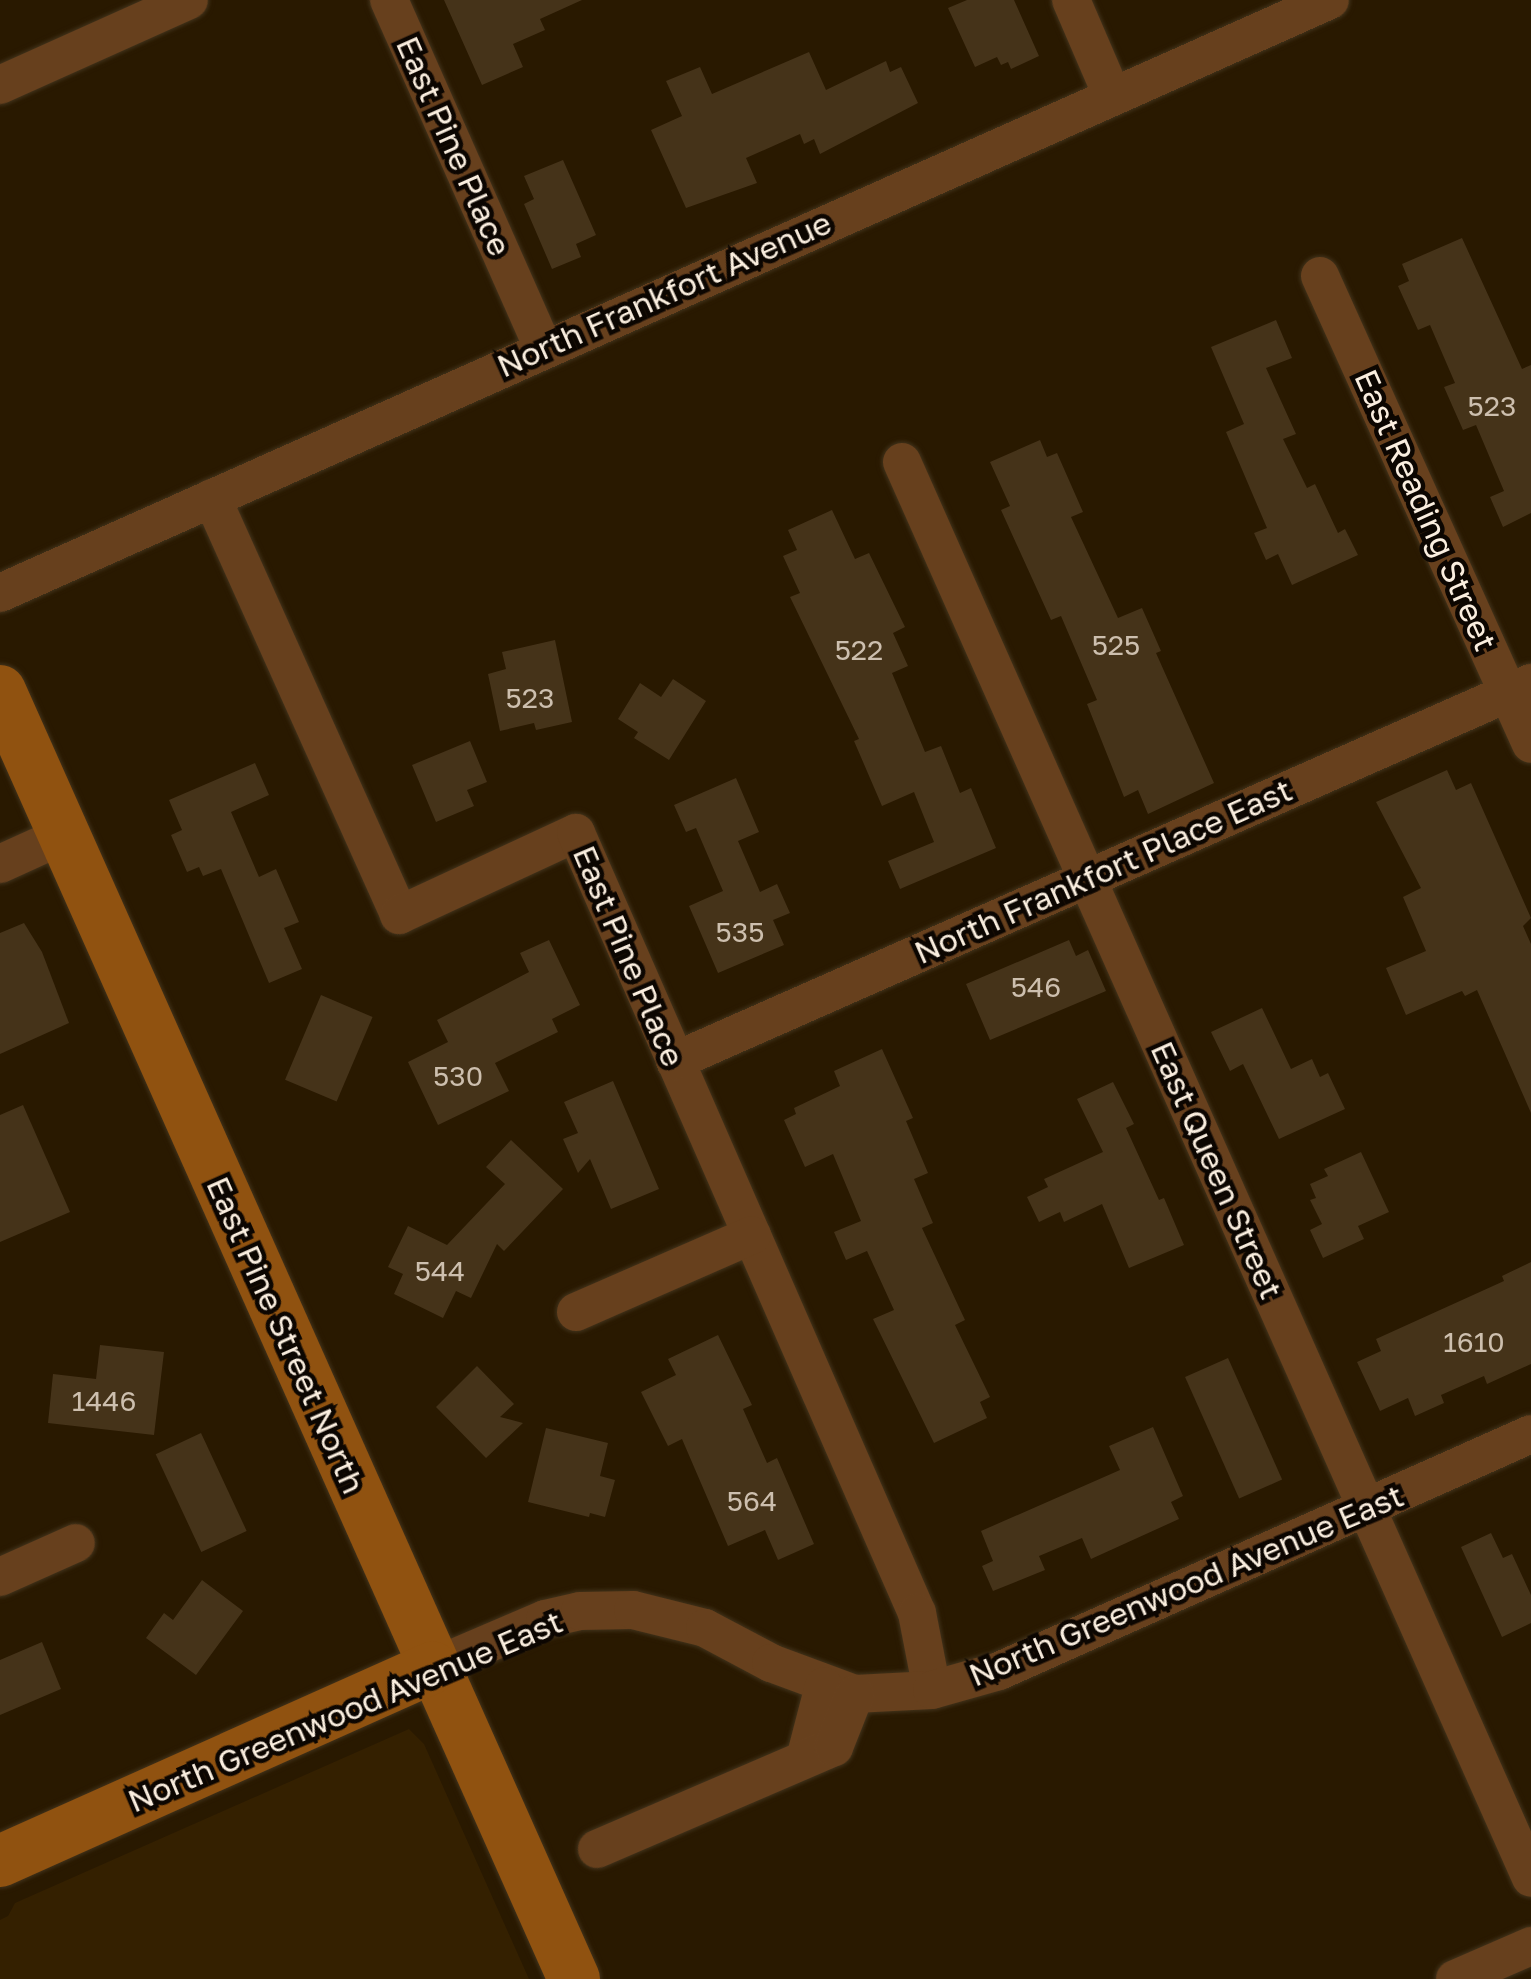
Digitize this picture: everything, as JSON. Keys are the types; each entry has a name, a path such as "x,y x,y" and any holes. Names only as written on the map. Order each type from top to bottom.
{"main road":[{"name":"East Pine Street North","path":"0,691 574,1979"},
{"name":"North Greenwood Avenue East","path":"0,1861 433,1667"}],"street":[{"path":"0,85 189,0"},
{"name":"East Pine Place","path":"389,0 543,348"},
{"path":"1071,0 1112,94"},
{"name":"North Frankfort Avenue","path":"0,593 1330,0"},
{"name":"East Reading Street","path":"1320,276 1520,688 1531,744"},
{"name":"East Queen Street","path":"902,462 1531,1878"},
{"name":"East Pine Place","path":"212,498 399,915 576,833 917,1613 932,1690"},
{"name":"North Frankfort Place East","path":"675,1061 1520,688"},
{"path":"0,864 64,835"},
{"path":"576,1312 752,1235"},
{"name":"North Greenwood Avenue East","path":"433,1667 545,1619 580,1611 633,1610 705,1628 839,1690 932,1690 999,1671 1531,1434"},
{"path":"0,1577 76,1543"},
{"path":"596,1848 834,1746 839,1690"},
{"path":"1455,1979 1531,1946"}],"shaded area":[{"path":"409,1729 424,1744 529,1979 0,1979 0,1920 8,1916 15,1903"}],"building":[{"path":"444,0 582,0 540,19 545,30 513,44 523,67 482,85"},
{"path":"967,0 1014,0 1039,56 1011,69 1008,62 1001,65 997,57 975,67 948,8"},
{"path":"809,52 826,90 886,61 890,72 901,67 918,103 820,154 814,139 804,144 800,134 746,158 757,183 686,208 651,130 682,116 666,81 700,67 712,94"},
{"path":"563,160 596,235 576,244 581,257 552,269 524,204 534,199 524,176"},
{"path":"1462,238 1522,369 1531,365 1531,513 1503,527 1490,497 1504,491 1476,425 1463,430 1444,387 1455,383 1430,325 1418,330 1398,286 1409,281 1402,264"},
{"path":"1276,320 1292,358 1266,368 1296,434 1283,439 1307,488 1315,484 1338,533 1345,529 1358,555 1292,585 1278,554 1266,560 1254,533 1267,528 1226,432 1244,424 1211,347"},
{"path":"1040,440 1047,457 1057,453 1083,512 1071,517 1118,618 1142,608 1161,651 1156,653 1214,783 1148,814 1138,790 1124,797 1087,704 1097,700 1061,616 1051,620 1001,510 1010,506 990,462"},
{"path":"832,510 855,559 869,553 905,627 893,633 908,666 892,673 925,752 941,746 960,793 971,788 996,848 900,889 888,861 934,842 914,792 882,806 854,741 859,739 790,597 800,593 783,556 797,550 788,530"},
{"path":"555,640 572,722 536,730 534,723 500,731 488,674 506,669 502,652"},
{"path":"673,679 706,701 669,760 634,738 638,732 618,719 640,683 661,697"},
{"path":"470,741 487,782 467,790 474,806 436,822 412,765"},
{"path":"255,763 269,795 231,812 259,877 276,869 299,922 284,928 302,969 269,983 221,869 203,876 199,867 187,872 171,835 182,830 169,800"},
{"path":"1447,770 1456,790 1471,783 1531,918 1523,926 1531,944 1531,1113 1477,990 1465,996 1462,991 1406,1015 1386,968 1426,951 1403,897 1421,888 1376,802"},
{"path":"736,778 759,832 738,841 760,892 777,884 790,913 773,920 784,945 718,973 689,906 723,891 696,828 686,832 674,805"},
{"path":"24,923 42,952 69,1023 0,1054 0,933"},
{"path":"549,940 580,1005 552,1019 558,1032 495,1063 509,1091 438,1125 408,1062 448,1042 437,1020 529,972 520,953"},
{"path":"1069,940 1076,956 1088,950 1106,991 990,1040 966,984"},
{"path":"321,995 373,1017 337,1102 285,1080"},
{"path":"1262,1008 1291,1069 1312,1059 1320,1077 1328,1073 1345,1109 1279,1139 1243,1064 1230,1071 1211,1032"},
{"path":"882,1049 913,1118 906,1121 928,1173 914,1179 933,1223 922,1228 965,1320 955,1325 990,1397 980,1402 987,1418 934,1443 873,1319 894,1310 867,1251 846,1260 834,1232 861,1221 833,1154 805,1167 784,1120 796,1114 794,1108 840,1086 834,1071"},
{"path":"613,1081 659,1189 611,1209 590,1159 578,1173 563,1139 578,1133 564,1102"},
{"path":"1113,1082 1134,1124 1126,1128 1184,1245 1129,1268 1102,1204 1064,1222 1060,1212 1039,1222 1027,1197 1048,1187 1044,1179 1103,1152 1077,1099"},
{"path":"23,1105 70,1212 0,1242 0,1115"},
{"path":"511,1140 563,1189 504,1251 497,1244 471,1298 456,1291 443,1318 394,1294 403,1274 388,1267 408,1226 447,1245 505,1184 486,1167"},
{"path":"1361,1152 1389,1212 1358,1226 1364,1239 1323,1258 1310,1230 1322,1224 1310,1200 1316,1198 1310,1184 1328,1176 1324,1169"},
{"path":"1531,1262 1531,1364 1487,1384 1484,1376 1441,1395 1444,1403 1415,1416 1408,1398 1380,1411 1357,1362 1381,1351 1376,1339 1504,1281 1502,1276"},
{"path":"718,1335 752,1405 743,1409 767,1463 777,1458 814,1544 778,1560 765,1530 728,1546 682,1439 668,1446 641,1392 676,1375 668,1359"},
{"path":"100,1345 164,1352 154,1435 48,1423 53,1374 96,1379"},
{"path":"1228,1358 1282,1480 1239,1499 1185,1377"},
{"path":"477,1366 514,1404 500,1417 523,1423 486,1458 436,1407"},
{"path":"1153,1427 1183,1496 1171,1502 1179,1519 1091,1559 1082,1538 1039,1556 1045,1570 993,1591 982,1566 993,1561 981,1531 1120,1470 1109,1446"},
{"path":"546,1428 608,1443 600,1476 615,1480 605,1517 590,1513 589,1517 528,1502"},
{"path":"201,1433 247,1531 201,1552 156,1454"},
{"path":"1491,1533 1503,1558 1512,1554 1531,1595 1531,1623 1502,1637 1461,1547"},
{"path":"202,1580 243,1611 196,1675 146,1638 164,1613 173,1620"},
{"path":"42,1642 61,1689 0,1715 0,1660"}]}
